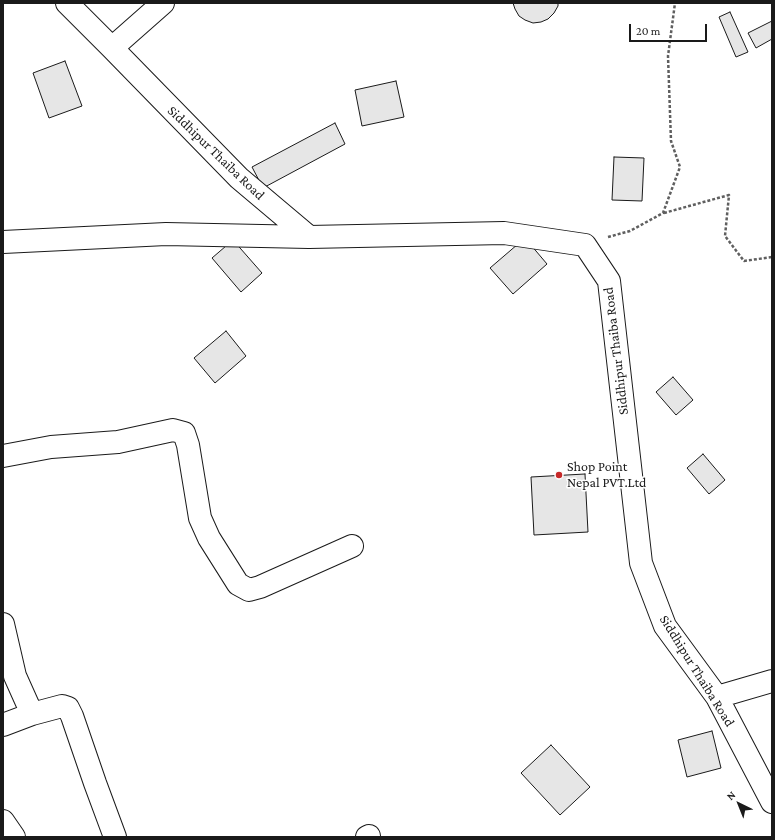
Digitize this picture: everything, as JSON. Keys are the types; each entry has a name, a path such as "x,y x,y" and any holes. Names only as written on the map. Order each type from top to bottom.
{"street":[{"name":"Siddhipur Thaiba Road","path":"67,3 238,178 309,237"},
{"path":"112,48 163,3"},
{"path":"3,242 166,234 309,237 504,233 585,245"},
{"name":"Siddhipur Thaiba Road","path":"585,245 608,281 641,563 665,626 717,697 772,802"},
{"path":"3,456 51,447 118,442 174,430 184,433 188,445 200,518 209,538 238,584 249,590 260,587 352,546"},
{"path":"3,624 16,676 32,714"},
{"path":"717,697 772,681"},
{"path":"3,725 32,714 62,706 68,708 115,837"},
{"path":"3,821 14,837"}],"path":[{"path":"663,213 680,167 671,141 668,56 675,3"},
{"path":"585,245 630,231 663,213 730,195 725,236 744,261 772,258"}],"building":[{"path":"513,3 558,3 558,6 548,19 533,23 519,16"},
{"path":"730,12 748,52 736,57 719,17"},
{"path":"772,21 772,39 756,48 748,33"},
{"path":"65,61 82,106 49,118 33,73"},
{"path":"396,81 404,117 362,126 355,90"},
{"path":"335,123 345,144 263,188 252,167"},
{"path":"614,157 644,158 642,201 612,200"},
{"path":"525,238 547,264 513,294 490,268"},
{"path":"233,240 262,273 241,292 212,258"},
{"path":"226,331 246,356 215,383 194,358"},
{"path":"673,377 693,400 676,415 656,392"},
{"path":"703,454 725,480 709,494 687,468"},
{"path":"585,474 588,532 534,535 531,477"},
{"path":"712,731 721,768 687,777 678,740"},
{"path":"551,745 590,787 560,815 521,773"}],"place":[{"name":"Shop Point Nepal PVT.Ltd","path":"559,475"}]}
